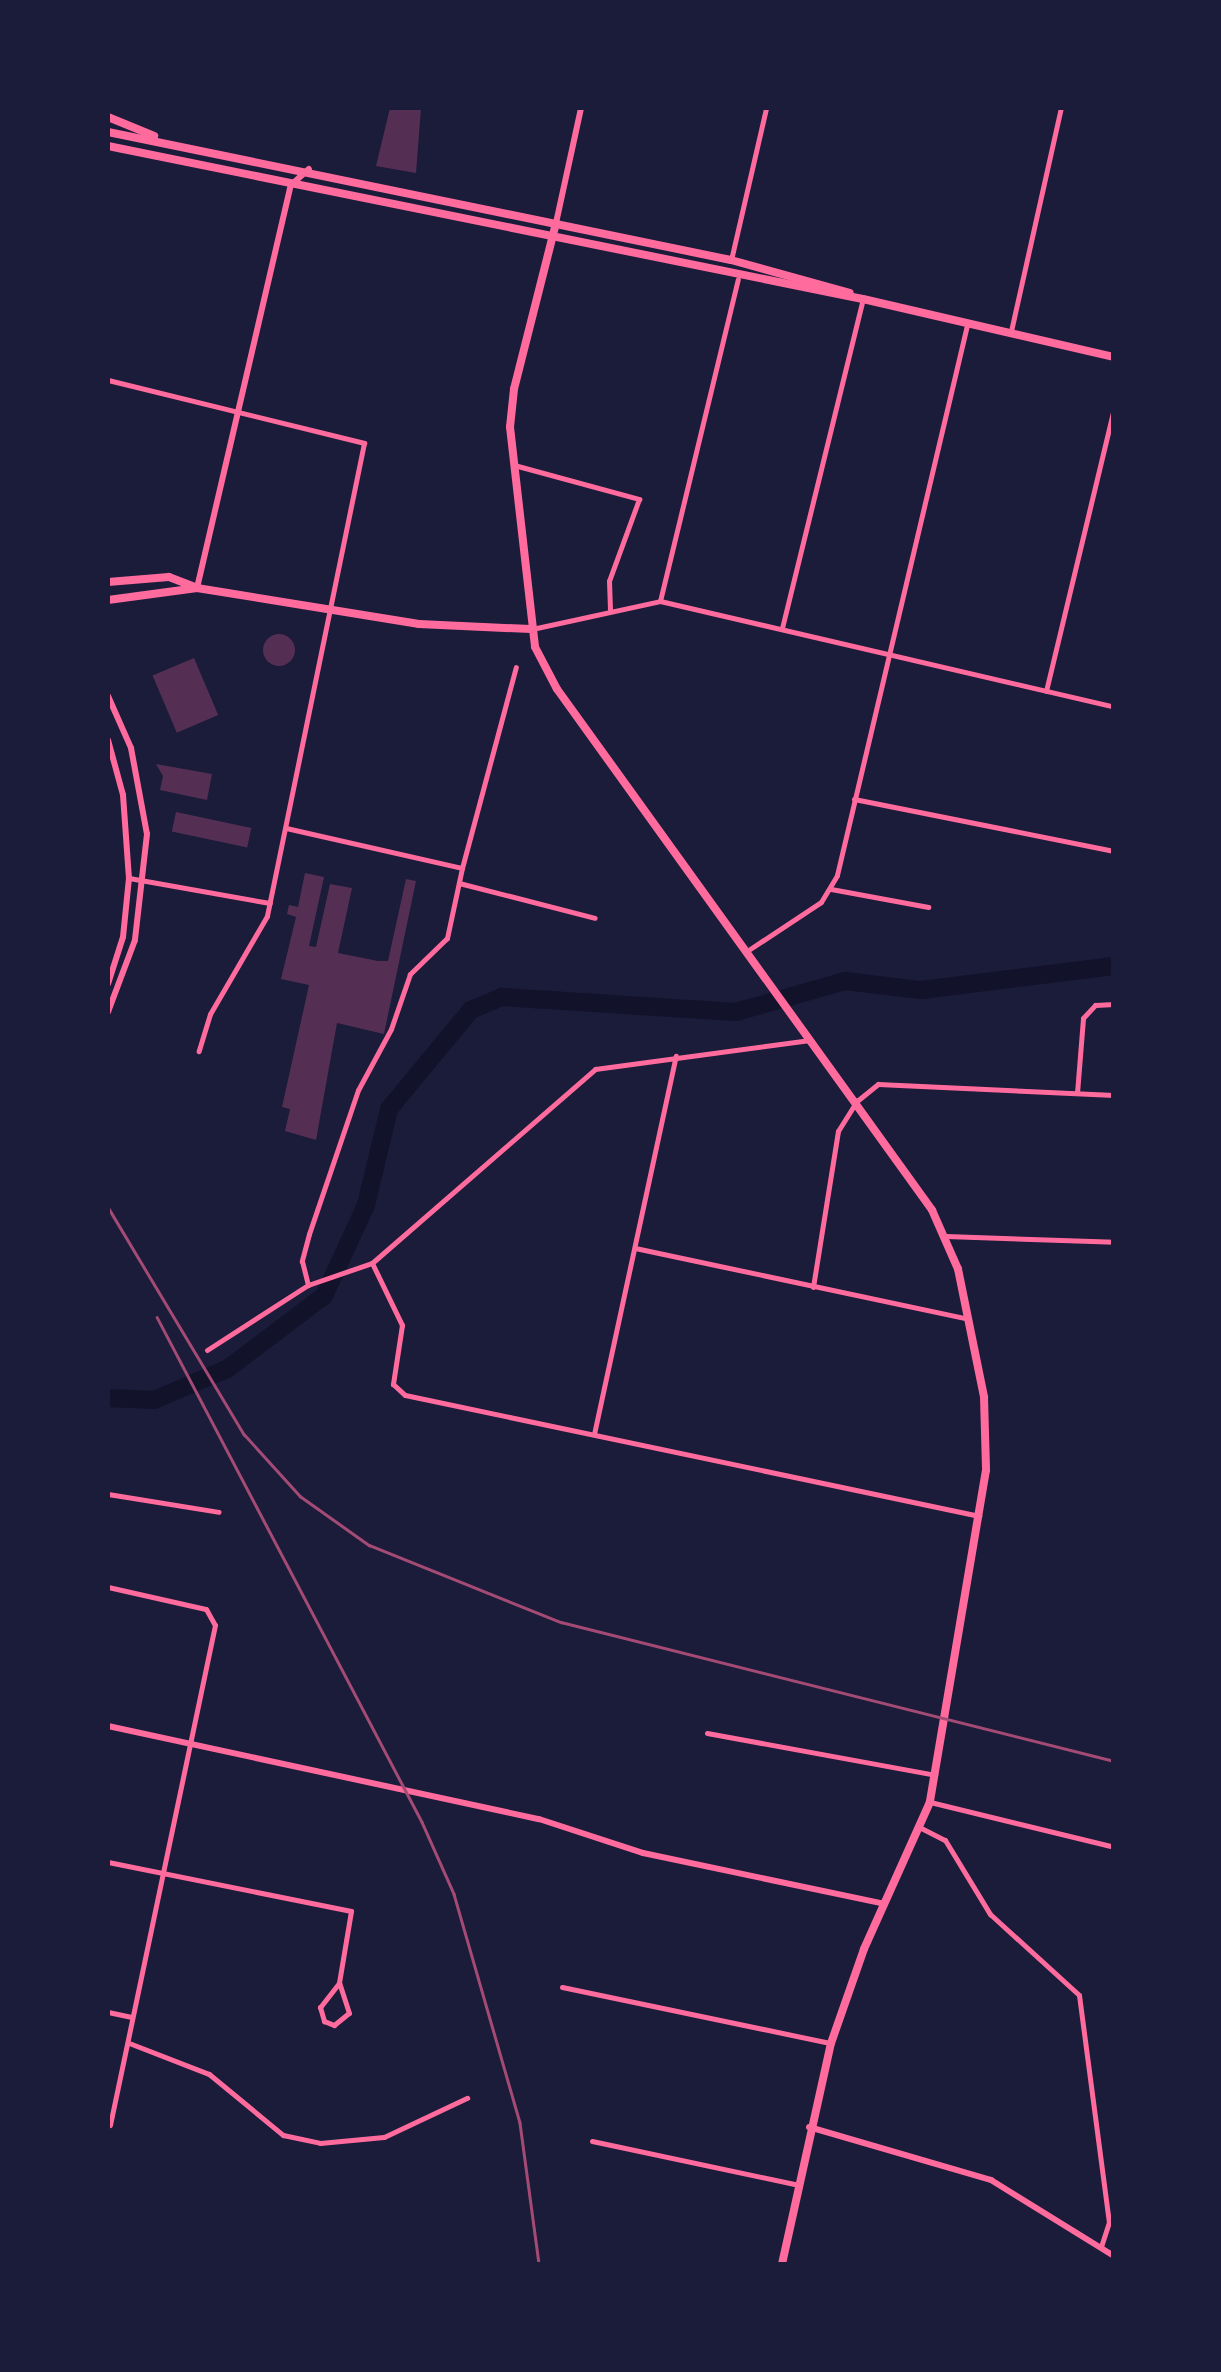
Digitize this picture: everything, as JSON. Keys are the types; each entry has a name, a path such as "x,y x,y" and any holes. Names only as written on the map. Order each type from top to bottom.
{"highway":[{"path":"108,117 182,144"},
{"path":"108,132 310,170 732,260 863,299"},
{"path":"108,146 738,279 863,299 1114,357"},
{"path":"556,223 514,389 514,465 531,629 557,689 770,976 946,1236 969,1319 988,1428 979,1516 930,1802 831,2043 795,2184 782,2264"},
{"path":"108,582 168,577 197,588 462,629 531,629"},
{"path":"108,600 197,588"}],"street":[{"path":"556,223 581,108"},
{"path":"732,260 766,108"},
{"path":"1011,331 1062,108"},
{"path":"197,588 291,185 310,170"},
{"path":"660,601 738,279"},
{"path":"782,628 863,299"},
{"path":"750,950 831,889 968,322"},
{"path":"108,380 362,440 270,903 260,935 210,1014 200,1051"},
{"path":"1046,691 1114,406"},
{"path":"514,465 639,499 609,581 610,611"},
{"path":"531,629 660,601 1114,707"},
{"path":"308,1285 302,1261 358,1090 391,1028 410,974 447,938 516,666"},
{"path":"108,696 144,799 145,880 132,955 108,1012"},
{"path":"108,740 123,795 130,878 123,938 108,984"},
{"path":"854,798 1114,851"},
{"path":"286,828 462,868"},
{"path":"130,878 270,903"},
{"path":"459,882 595,918"},
{"path":"831,889 928,907"},
{"path":"1076,1092 1083,1022 1095,1005 1114,1004"},
{"path":"207,1350 308,1285 372,1263 570,1085 607,1064 813,1040"},
{"path":"594,1434 676,1056"},
{"path":"813,1287 838,1131 857,1101 890,1081 1114,1095"},
{"path":"946,1236 1114,1242"},
{"path":"634,1248 969,1319"},
{"path":"372,1263 402,1325 393,1374 399,1392 979,1516"},
{"path":"108,1494 220,1512"},
{"path":"108,1587 214,1614 110,2125"},
{"path":"108,1726 454,1800 643,1853 886,1904"},
{"path":"708,1733 935,1775"},
{"path":"930,1802 1114,1847"},
{"path":"921,1828 945,1840 990,1914 1079,1995 1108,2222 1101,2247"},
{"path":"108,1862 352,1912 340,1983 349,2013 334,2025 324,2022 320,2006 340,1983"},
{"path":"562,1987 831,2043"},
{"path":"108,2012 131,2017"},
{"path":"129,2043 210,2074 284,2135 320,2143 384,2137 466,2098"},
{"path":"809,2127 991,2180 1114,2256"},
{"path":"592,2141 795,2184"}],"building":[{"path":"390,108 421,108 416,173 376,166"},
{"path":"279,634 290,639 295,650 290,661 279,666 268,661 263,650 268,639"},
{"path":"194,658 218,715 177,733 153,676"},
{"path":"156,764 212,774 207,800 160,790 163,776"},
{"path":"176,812 251,828 247,848 172,832"},
{"path":"305,873 324,877 309,946 316,947 330,884 352,888 338,953 378,961 388,961 406,879 416,881 384,1034 337,1023 316,1140 285,1131 290,1109 282,1107 309,985 281,979 296,917 287,914 289,905 298,907"}],"waterway":[{"path":"108,1398 154,1400 227,1369 324,1296 366,1205 389,1109 471,1010 502,997 736,1012 845,981 921,990 1114,966"}],"railway":[{"path":"108,1207 244,1434 300,1496 369,1545 561,1622 1114,1761"},
{"path":"157,1317 422,1822 454,1894 520,2123 539,2264"}]}
